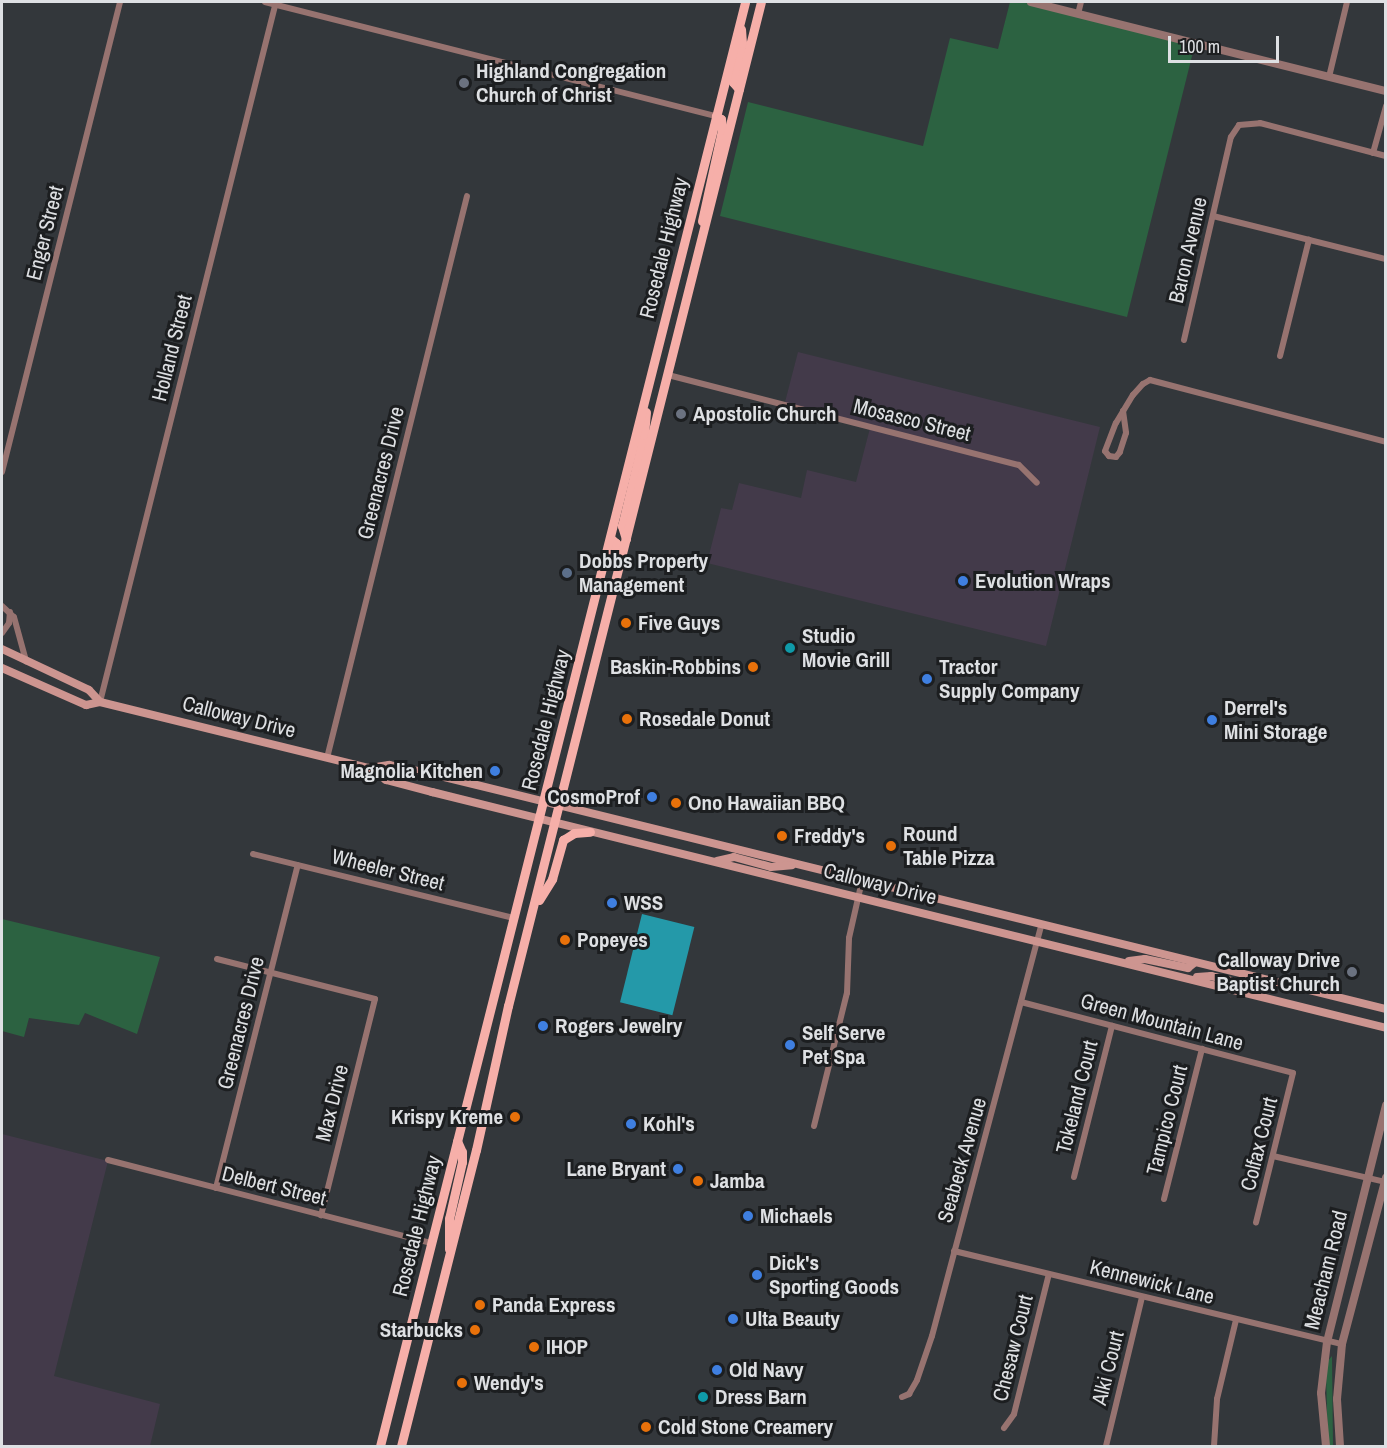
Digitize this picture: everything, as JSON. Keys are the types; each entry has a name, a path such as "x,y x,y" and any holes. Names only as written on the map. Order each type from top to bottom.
{"main road":[{"name":"Rosedale Highway","path":"380,1446 745,2"},
{"name":"Rosedale Highway","path":"401,1446 450,1255 530,921 761,2"},
{"path":"740,21 742,43 733,82 740,89"},
{"path":"702,238 703,208 722,130 721,119 716,116"},
{"path":"626,539 622,526 644,435 649,383"},
{"path":"607,616 607,592 617,548 616,543 610,538"},
{"name":"Calloway Drive","path":"2,649 89,690 100,702"},
{"name":"Calloway Drive","path":"2,668 86,705 100,702 369,768 386,780 555,824 1386,1028"},
{"name":"Calloway Drive","path":"369,768 389,765 544,801 1386,1009"},
{"path":"530,921 552,879 563,840 574,833 590,832"},
{"path":"716,862 735,857 771,867 798,865"},
{"path":"1123,962 1145,959 1188,968 1194,963"},
{"path":"1188,978 1211,976 1253,984 1260,979"},
{"path":"450,1255 449,1219 462,1162 462,1152 457,1141"}],"street":[{"name":"Enger Street","path":"2,472 120,2"},
{"path":"265,2 716,116"},
{"path":"1031,2 1386,91"},
{"path":"1078,14 1081,2"},
{"path":"1329,77 1347,2"},
{"name":"Holland Street","path":"100,702 276,3"},
{"path":"1386,106 1373,153 1386,156"},
{"name":"Baron Avenue","path":"1184,340 1231,137 1239,125 1260,123 1373,153"},
{"name":"Greenacres Drive","path":"327,758 466,196"},
{"path":"1213,216 1386,259"},
{"path":"1280,356 1309,240"},
{"name":"Mosasco Street","path":"668,375 1019,465 1036,483"},
{"path":"1123,411 1126,433 1120,452 1116,457 1109,456 1105,451 1123,411 1132,395 1150,380 1218,397 1228,403 1386,441"},
{"path":"2,606 10,611 26,661"},
{"path":"2,633 9,623 10,611"},
{"name":"Wheeler Street","path":"253,854 514,918"},
{"name":"Greenacres Drive","path":"216,1188 298,865"},
{"path":"814,1126 847,993 849,938 862,881"},
{"name":"Seabeck Avenue","path":"902,1397 909,1394 925,1358 1041,925"},
{"path":"217,959 271,973"},
{"name":"Max Drive","path":"271,973 375,999 321,1215"},
{"name":"Green Mountain Lane","path":"1021,1002 1293,1073"},
{"name":"Tokeland Court","path":"1074,1177 1113,1026"},
{"name":"Tampico Court","path":"1164,1199 1202,1049"},
{"name":"Colfax Court","path":"1256,1222 1293,1073"},
{"name":"Meacham Road","path":"1326,1446 1322,1393 1327,1341 1386,1106"},
{"path":"1273,1156 1385,1181"},
{"name":"Delbert Street","path":"108,1160 432,1243"},
{"name":"Meacham Road","path":"1340,1446 1337,1399 1342,1344 1385,1181"},
{"name":"Kennewick Lane","path":"954,1251 1342,1344"},
{"name":"Chesaw Court","path":"1004,1428 1014,1414 1049,1274"},
{"name":"Alki Court","path":"1106,1446 1142,1297"},
{"path":"1214,1446 1217,1400 1236,1320"}],"shaded area":[{"path":"798,352 1100,427 1046,646 707,563 721,508 732,510 739,483 801,498 807,470 856,482 870,428 784,406"},
{"path":"2,1134 108,1161 54,1376 160,1404 150,1446 2,1446"}],"green space":[{"path":"1010,2 1026,2 1195,44 1127,317 720,216 748,102 923,146 950,38 998,49"},
{"path":"2,919 160,957 137,1034 85,1013 79,1025 29,1018 24,1037 2,1031"},
{"path":"1332,1356 1333,1446 1328,1446 1326,1375 1327,1362"}],"water":[{"path":"642,914 694,927 672,1015 620,1002"}],"place":[{"name":"Highland Congregation Church of Christ","path":"464,83"},
{"name":"Apostolic Church","path":"681,414"},
{"name":"Dobbs Property Management","path":"567,573"},
{"name":"Evolution Wraps","path":"963,581"},
{"name":"Five Guys","path":"626,623"},
{"name":"Studio Movie Grill","path":"790,648"},
{"name":"Baskin-Robbins","path":"753,667"},
{"name":"Tractor Supply Company","path":"927,679"},
{"name":"Rosedale Donut","path":"627,719"},
{"name":"Derrel's Mini Storage","path":"1212,720"},
{"name":"Magnolia Kitchen","path":"495,771"},
{"name":"CosmoProf","path":"652,797"},
{"name":"Ono Hawaiian BBQ","path":"676,803"},
{"name":"Freddy's","path":"782,836"},
{"name":"Round Table Pizza","path":"891,846"},
{"name":"WSS","path":"612,903"},
{"name":"Popeyes","path":"565,940"},
{"name":"Calloway Drive Baptist Church","path":"1352,972"},
{"name":"Rogers Jewelry","path":"543,1026"},
{"name":"Self Serve Pet Spa","path":"790,1045"},
{"name":"Krispy Kreme","path":"515,1117"},
{"name":"Kohl's","path":"631,1124"},
{"name":"Lane Bryant","path":"678,1169"},
{"name":"Jamba","path":"698,1181"},
{"name":"Michaels","path":"748,1216"},
{"name":"Dick's Sporting Goods","path":"757,1275"},
{"name":"Panda Express","path":"480,1305"},
{"name":"Ulta Beauty","path":"733,1319"},
{"name":"Starbucks","path":"475,1330"},
{"name":"IHOP","path":"534,1347"},
{"name":"Old Navy","path":"717,1370"},
{"name":"Wendy's","path":"462,1383"},
{"name":"Dress Barn","path":"703,1397"},
{"name":"Cold Stone Creamery","path":"646,1427"}]}
